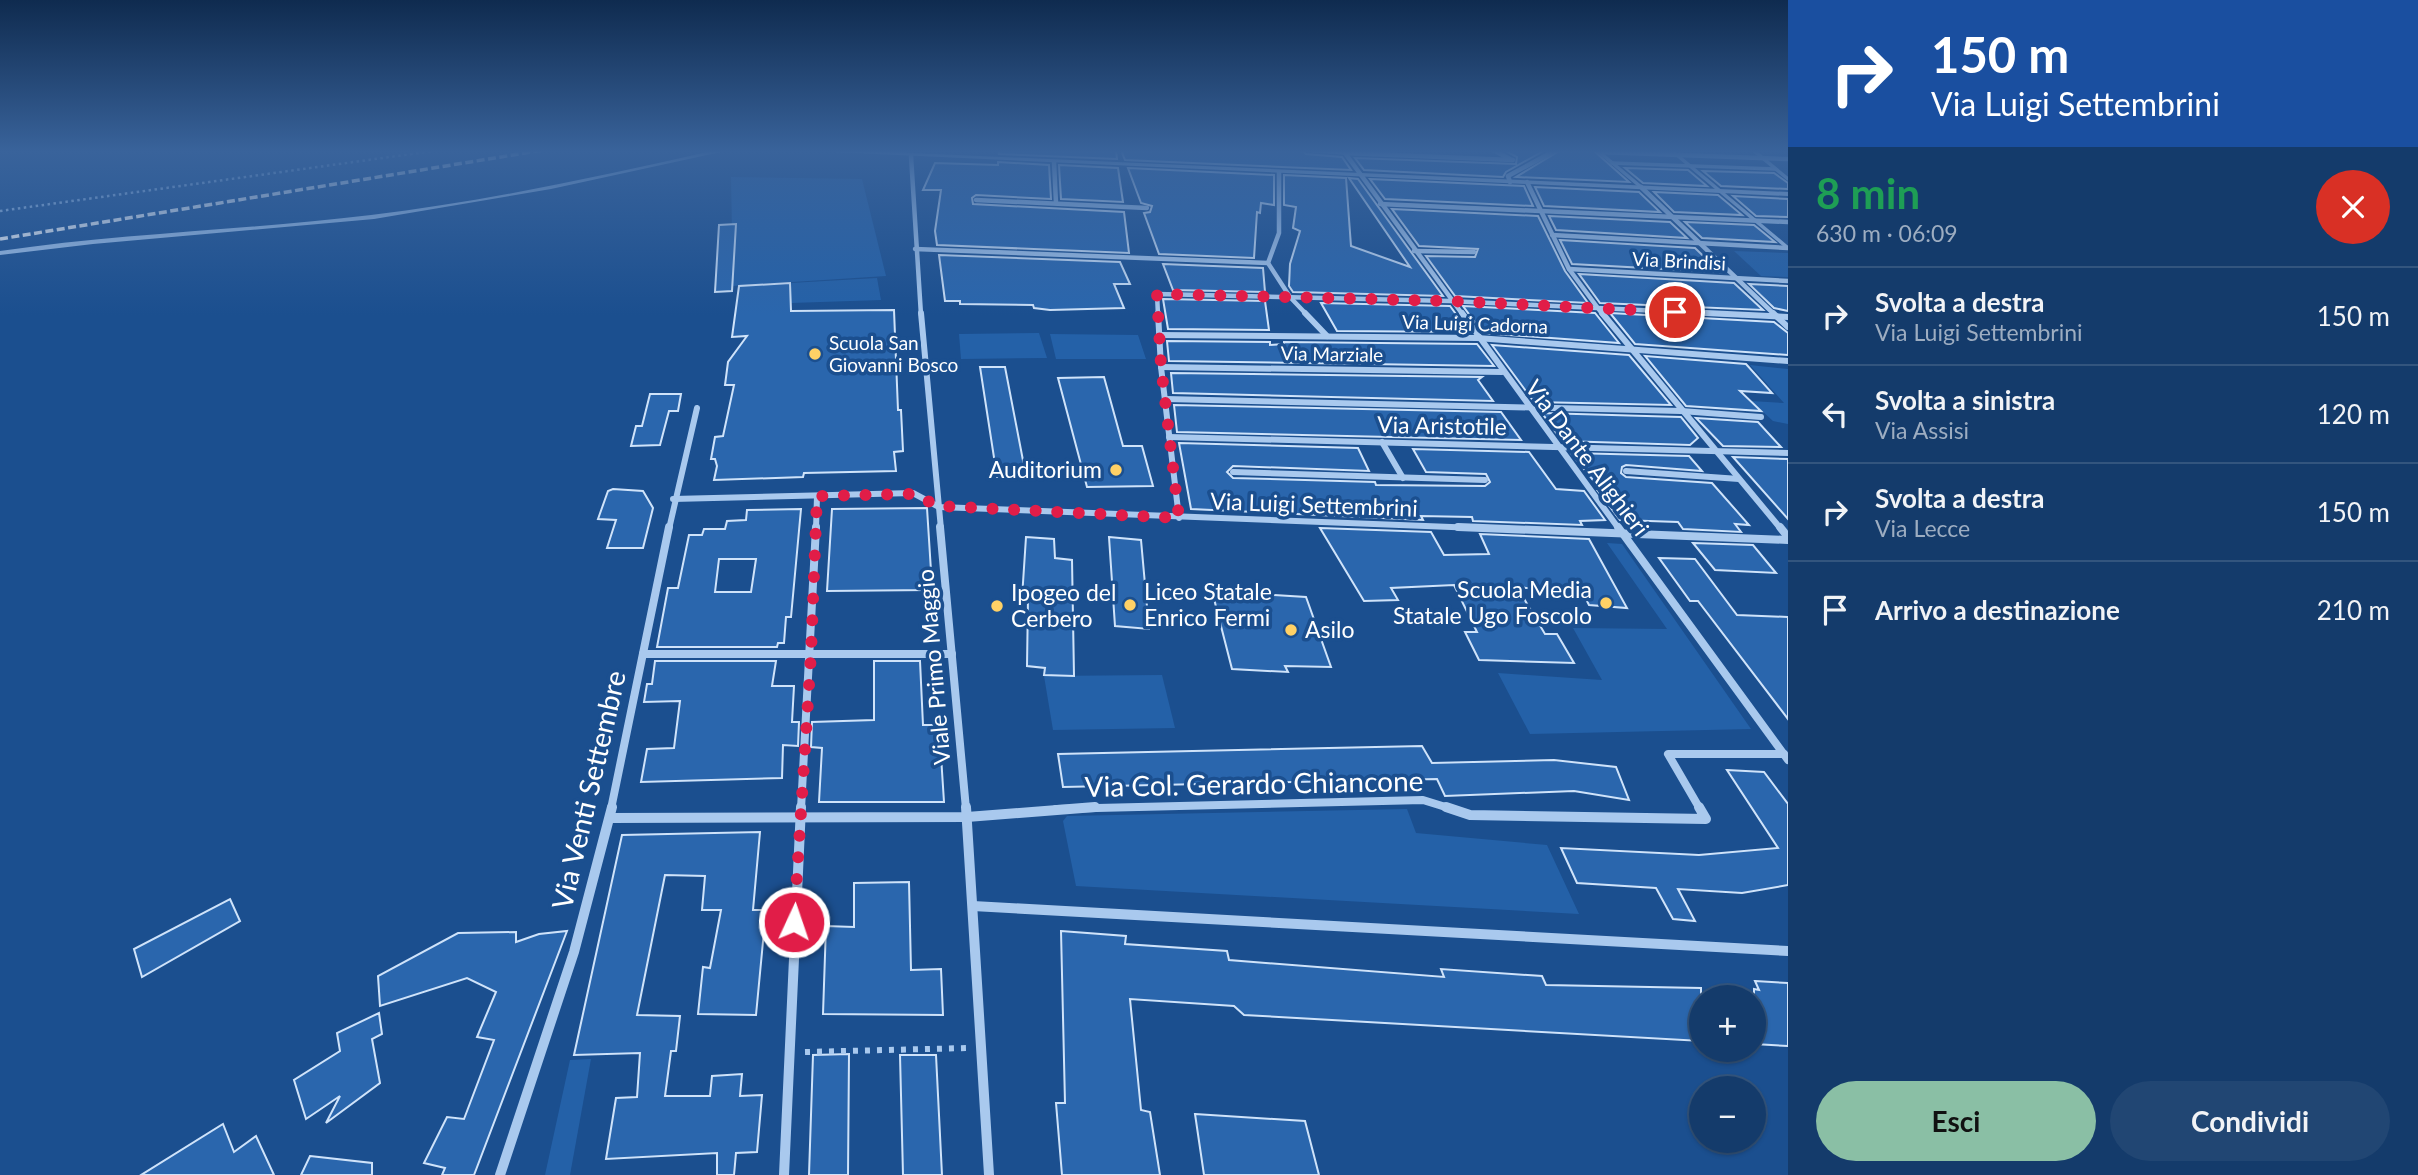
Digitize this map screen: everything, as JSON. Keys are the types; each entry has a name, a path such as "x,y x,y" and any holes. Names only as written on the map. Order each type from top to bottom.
{"street":[{"path":"0,253 86,241 373,217 442,205"},
{"name":"Viale Primo Maggio","path":"913,205 967,817 989,1175"},
{"path":"1089,205 1147,208"},
{"path":"1268,263 1279,233 1279,205"},
{"name":"Via Dante Alighieri","path":"1381,205 1786,757"},
{"path":"1402,205 1788,222"},
{"path":"1537,205 1569,269 1598,308 1629,349 1788,538"},
{"path":"1660,205 1788,327"},
{"path":"1552,235 1788,248"},
{"path":"915,249 1268,263"},
{"path":"1414,251 1474,252"},
{"path":"1268,263 1290,297 1327,335"},
{"name":"Via Brindisi","path":"1569,269 1788,281"},
{"path":"1179,518 1161,366 1157,294 1450,301 1788,317"},
{"name":"Via Luigi Cadorna","path":"1159,335 1477,338 1788,360"},
{"name":"Via Marziale","path":"1161,366 1502,372"},
{"path":"1166,398 1681,411 1761,417"},
{"name":"Via Venti Settembre","path":"500,1175 573,961 610,818 673,499 697,408"},
{"name":"Via Aristotile","path":"1169,437 1788,453"},
{"path":"1382,442 1403,478"},
{"path":"1626,471 1739,479"},
{"path":"1233,472 1485,480"},
{"name":"Via Luigi Settembrini","path":"673,499 912,494 939,506 1179,518 1788,538"},
{"path":"784,1175 787,1052 811,654 817,496"},
{"path":"643,653 952,654"},
{"name":"Via Col. Gerardo Chiancone","path":"610,818 967,817 1069,808 1423,800 1470,815 1706,819 1668,754 1786,757"},
{"path":"973,906 1788,951"}],"lane":[{"path":"1736,205 1788,248"}],"path":[{"path":"0,211 44,205"},
{"path":"787,1052 982,1048"}],"shaded area":[{"path":"732,205 868,205 886,276 733,286"},
{"path":"1734,251 1788,253 1788,277 1761,276"},
{"path":"877,278 881,300 791,303 790,283"},
{"path":"1039,333 1047,358 961,359 959,334"},
{"path":"1050,334 1138,335 1146,359 1056,359"},
{"path":"1750,365 1788,369 1788,424 1773,421 1751,401 1784,403"},
{"path":"1607,543 1622,544 1751,729 1530,734 1498,673 1602,680 1573,628 1667,629"},
{"path":"1162,675 1175,728 1053,730 1044,676"},
{"path":"1407,809 1416,833 1547,845 1579,914 1076,886 1063,821 1067,816"},
{"path":"591,1059 570,1175 545,1175 570,1060"}],"building":[{"path":"939,205 1124,212 1129,253 937,245 935,231"},
{"path":"1148,205 1261,205 1260,213 1257,212 1254,258 1159,254 1144,213 1150,212 1152,206"},
{"path":"1284,205 1348,205 1351,246 1410,267 1367,205 1377,205 1443,296 1293,292 1289,286 1290,264 1300,231 1293,228 1296,207"},
{"path":"1652,205 1660,212 1544,206"},
{"path":"1667,205 1730,205 1742,215 1674,212"},
{"path":"1743,205 1788,205 1788,217 1756,216"},
{"path":"1392,209 1538,216 1565,271 1588,303 1455,296 1426,256 1475,257 1478,249 1419,246"},
{"path":"1549,216 1670,222 1687,238 1556,230"},
{"path":"1685,222 1754,225 1775,242 1702,238"},
{"path":"736,224 732,291 715,292 719,225"},
{"path":"1560,240 1695,248 1720,272 1572,264"},
{"path":"939,255 1120,262 1130,284 1114,284 1124,308 1050,310 1034,308 1033,305 960,304 960,301 945,301"},
{"path":"1163,264 1263,268 1265,292 1173,290"},
{"path":"1579,274 1734,283 1763,310 1600,303"},
{"path":"790,283 791,311 894,310 898,410 901,410 903,451 894,452 896,471 804,473 803,477 714,480 717,466 715,459 711,459 715,437 723,436 734,385 725,385 728,362 747,336 732,337 739,286"},
{"path":"1749,284 1788,286 1788,311 1774,308"},
{"path":"1163,299 1265,301 1269,330 1168,329"},
{"path":"1321,303 1450,306 1469,332 1337,331"},
{"path":"1463,306 1595,313 1619,343 1483,333"},
{"path":"1610,313 1774,322 1788,333 1788,355 1635,344"},
{"path":"1167,341 1270,342 1270,345 1284,342 1477,344 1494,366 1169,361"},
{"path":"1492,345 1629,355 1671,405 1534,402"},
{"path":"1645,356 1746,364 1772,393 1740,391 1761,411 1686,406"},
{"path":"980,367 1005,367 1026,476 997,477"},
{"path":"1171,373 1482,377 1478,380 1493,401 1173,393"},
{"path":"1104,377 1123,446 1142,446 1153,486 1087,487 1058,378"},
{"path":"650,394 681,394 678,411 669,411 660,445 631,446 636,426 642,426"},
{"path":"1174,405 1501,412 1521,440 1177,432"},
{"path":"1542,413 1681,417 1698,438 1690,445 1562,441"},
{"path":"1696,418 1758,422 1781,447 1723,446"},
{"path":"1179,443 1358,448 1369,471 1233,466 1227,472 1233,478 1375,482 1376,485 1485,486 1490,482 1486,474 1426,472 1413,449 1529,452 1556,489 1584,491 1605,520 1580,521 1582,525 1473,521 1472,517 1421,516 1423,520 1191,509"},
{"path":"1571,453 1689,456 1702,471 1626,465 1622,467 1621,473 1626,477 1712,483 1749,525 1735,524 1741,532 1683,529 1678,522 1620,520 1598,491 1602,491"},
{"path":"1733,457 1788,459 1788,519"},
{"path":"608,491 643,491 653,508 643,548 607,548 616,520 598,519"},
{"path":"927,508 931,571 927,570 929,590 827,591 832,509"},
{"path":"801,509 791,617 786,617 784,643 778,643 777,647 657,647 668,588 678,588 689,535 702,535 704,529 725,529 727,521 746,520 747,510","holes":["719,559 756,559 751,592 715,592"]},
{"name":"Scuola Media Statale Ugo Foscolo","path":"1320,528 1431,532 1444,555 1489,554 1480,534 1589,539 1627,608 1589,605 1583,593 1517,587 1545,634 1557,634 1574,663 1479,660 1465,632 1477,632 1454,585 1391,588 1398,600 1364,601"},
{"path":"1026,537 1054,539 1055,558 1072,560 1074,676 1044,675 1045,668 1027,666 1028,598 1022,598"},
{"path":"1109,537 1141,540 1149,629 1115,626"},
{"path":"1693,543 1753,545 1776,573 1715,570"},
{"path":"1659,558 1695,559 1737,615 1788,617 1788,719 1698,601 1690,601"},
{"name":"Asilo","path":"1212,591 1306,597 1331,667 1285,666 1288,672 1232,669"},
{"path":"655,661 776,661 772,686 794,686 792,722 799,722 798,746 783,745 782,778 641,782 647,749 674,748 680,701 644,702 647,684 652,684"},
{"path":"874,661 920,661 923,725 939,725 944,802 819,802 822,748 811,747 812,722 874,720"},
{"path":"1422,746 1432,763 1554,760 1616,767 1629,800 1574,791 1445,796 1437,779 1063,787 1058,754"},
{"path":"1727,770 1764,772 1788,804 1788,885 1742,893 1678,889 1695,921 1673,919 1656,888 1577,883 1561,848 1699,855 1778,848"},
{"path":"760,832 753,910 766,910 756,1015 698,1014 703,967 710,968 721,910 702,910 705,876 665,875 637,1015 680,1016 676,1051 671,1051 665,1096 710,1096 712,1076 742,1074 740,1096 762,1095 757,1152 736,1153 734,1175 717,1175 717,1153 606,1159 616,1098 637,1097 640,1053 574,1055 622,835"},
{"path":"909,882 911,970 941,969 943,1015 823,1014 826,926 854,927 854,883"},
{"path":"230,899 240,921 142,977 134,949"},
{"path":"567,931 474,1175 442,1175 445,1168 424,1163 447,1117 464,1119 494,1040 477,1037 496,992 467,978 380,1006 378,976 458,933 516,932 516,942 539,934"},
{"path":"1061,931 1126,936 1125,944 1227,951 1229,960 1444,977 1441,969 1542,976 1546,985 1689,988 1689,1040 1244,1015 1234,1006 1130,999 1141,1110 1150,1112 1160,1175 1062,1175 1056,1103 1065,1103"},
{"path":"1755,981 1788,983 1788,1046 1766,1045 1766,985 1757,985"},
{"path":"379,1013 382,1034 372,1039 380,1083 326,1123 340,1096 306,1119 294,1080 340,1051 337,1033"},
{"path":"849,1054 848,1175 809,1175 813,1055"},
{"path":"900,1055 936,1055 942,1175 903,1175"},
{"path":"1195,1114 1305,1121 1319,1175 1204,1175"},
{"path":"223,1124 234,1152 256,1136 274,1175 141,1175"},
{"path":"310,1156 372,1163 372,1175 301,1175"}],"railway":[{"path":"0,239 208,205"}],"place":[{"name":"Scuola San Giovanni Bosco","path":"815,354"},
{"name":"Auditorium","path":"1116,470"},
{"name":"Scuola Media Statale Ugo Foscolo","path":"1606,603"},
{"name":"Liceo Statale Enrico Fermi","path":"1130,605"},
{"name":"Ipogeo del Cerbero","path":"997,606"},
{"name":"Asilo","path":"1291,630"}],"route":[{"path":"794,922 811,654 817,496 912,494 939,506 1179,518 1161,366 1157,294 1450,301 1675,312"}]}
